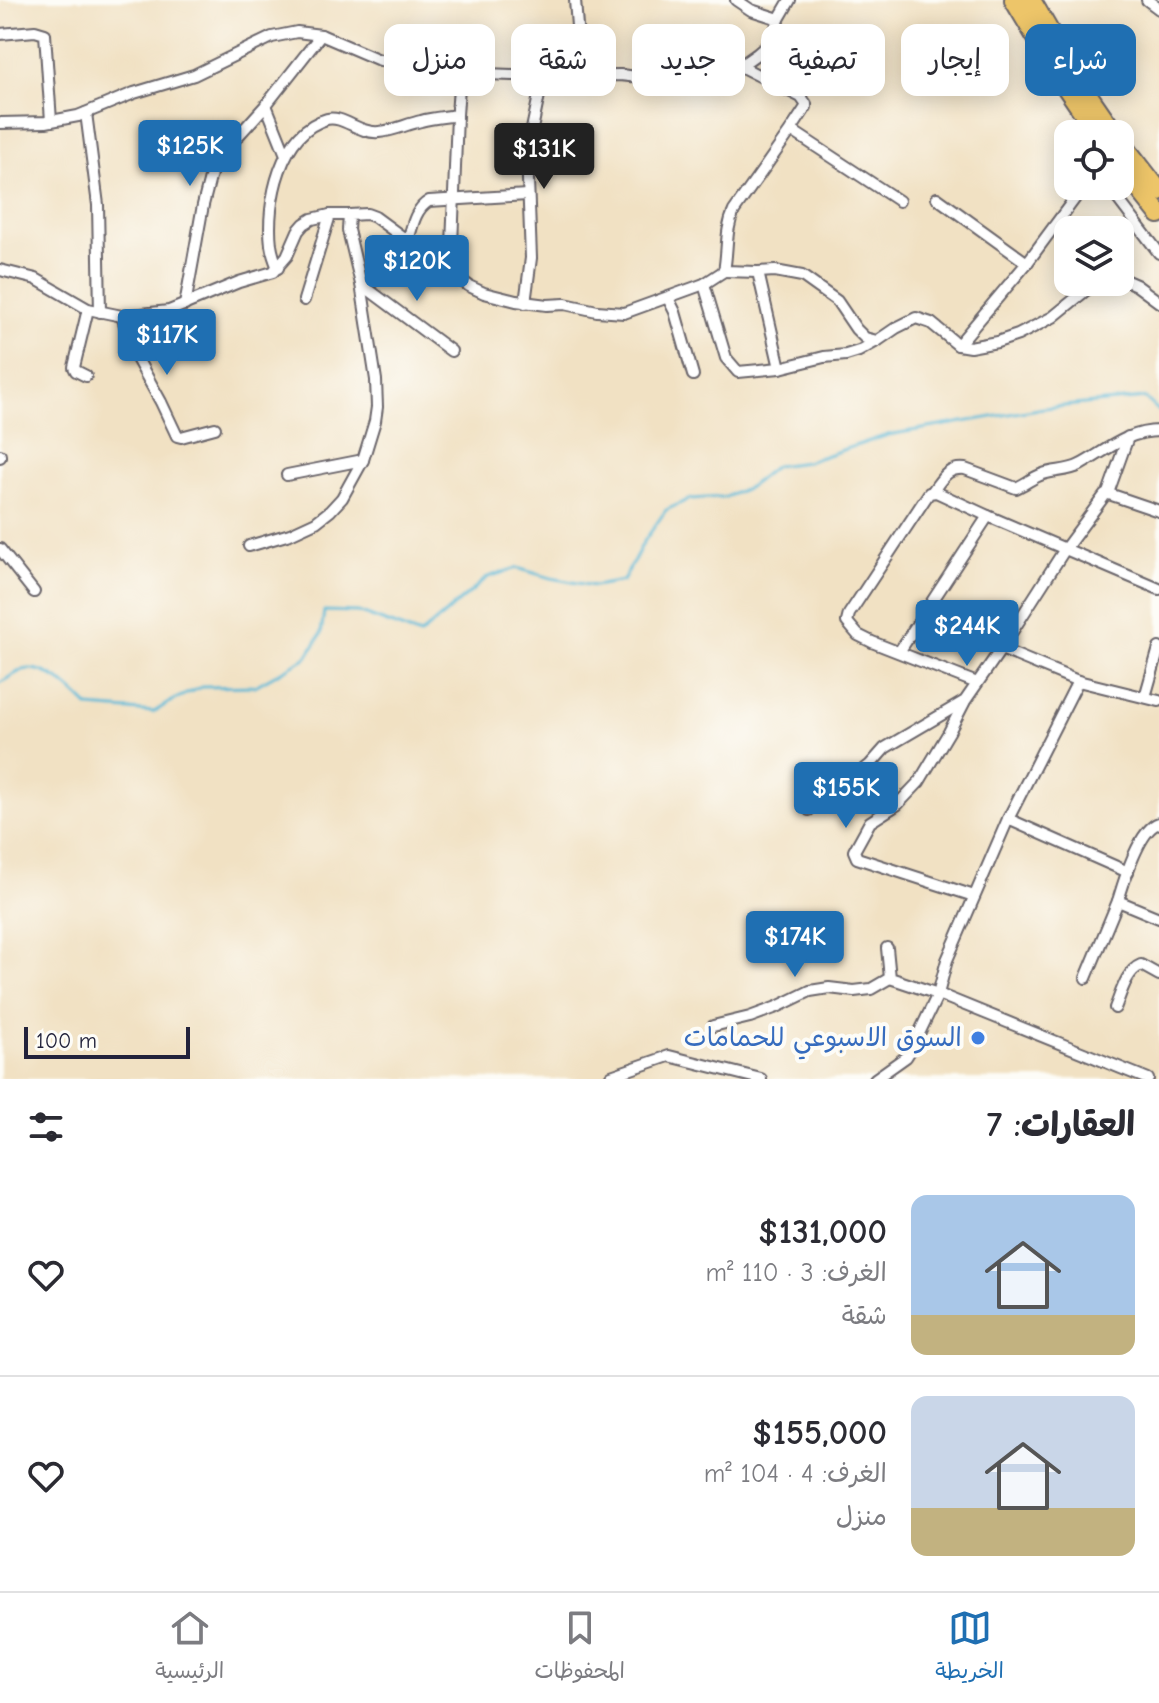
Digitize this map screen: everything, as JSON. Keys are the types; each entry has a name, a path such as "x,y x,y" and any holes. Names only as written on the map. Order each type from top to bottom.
{"highway":[{"path":"1014,0 1088,120"},
{"path":"1031,0 1077,79 1105,120"},
{"path":"1134,159 1159,191"},
{"path":"1134,183 1159,214"}],"street":[{"path":"575,0 577,24"},
{"path":"736,0 751,10 779,19"},
{"path":"745,62 771,42 790,0"},
{"path":"1147,0 1159,9"},
{"path":"0,34 35,31 45,34 51,121"},
{"path":"0,123 51,121 86,113 134,93 194,75 272,37 297,32 321,35 384,60"},
{"path":"185,305 211,174 219,157 266,105 321,35"},
{"path":"724,271 729,226 734,211 806,107 804,99 745,69"},
{"path":"451,272 458,96"},
{"path":"525,303 531,258 527,153 539,96"},
{"path":"266,105 286,155"},
{"path":"86,113 98,205 94,310 74,367 86,376"},
{"path":"278,268 271,245 276,186 286,155 302,134 313,125 334,119 367,132 380,132 457,115"},
{"path":"791,130 899,201"},
{"path":"408,241 417,212 429,201 527,195"},
{"path":"937,198 1027,263"},
{"path":"958,345 1027,263 1074,200"},
{"path":"1119,200 1159,253"},
{"path":"0,270 36,279 94,310 122,316 169,311 278,268 298,231 312,219 367,214 469,286 484,293 525,303 565,304 624,313 704,284 724,271 775,271 802,276 837,301 865,338 877,341"},
{"path":"304,300 330,215"},
{"path":"249,546 290,534 316,522 330,511 342,498 363,460 375,421 376,380 361,284 348,230 349,215"},
{"path":"758,272 780,368"},
{"path":"361,284 451,351"},
{"path":"704,284 726,358 738,372 780,368 846,355 859,351 916,318 931,323 958,345 970,347 984,344 1018,335 1053,317 1079,296"},
{"path":"1134,284 1159,302"},
{"path":"668,298 693,375"},
{"path":"122,316 135,355 177,436 215,428"},
{"path":"977,683 858,635 847,622 849,614 926,496 948,471 956,468 1016,488 1046,473 1076,468 1128,437 1159,431"},
{"path":"974,896 857,858 854,851 870,822 898,804 919,782 965,701 1065,549 1108,493 1128,437"},
{"path":"287,475 363,460"},
{"path":"932,492 1159,589"},
{"path":"1108,493 1159,511"},
{"path":"899,652 988,516"},
{"path":"0,549 34,592"},
{"path":"1145,697 1159,648"},
{"path":"1001,649 1078,681 1159,701"},
{"path":"875,1079 906,1057 913,1046 938,994 947,960 1008,819 1078,681"},
{"path":"809,810 822,789 861,772 885,748 965,701"},
{"path":"1008,819 1128,872"},
{"path":"1086,978 1128,872 1150,826 1159,823"},
{"path":"1118,901 1159,918"},
{"path":"887,948 890,978"},
{"path":"1115,1008 1135,968 1141,965 1159,975"},
{"path":"713,1026 750,1017 810,991 871,989 890,978 938,994 1148,1079"},
{"path":"610,1079 611,1076 669,1056 761,1079"}],"waterway":[{"path":"0,683 20,671 32,669 59,680 89,707 154,712 202,687 255,686 307,657 321,634 324,611 358,612 420,635 488,577 517,568 594,586 623,581 643,543 666,510 690,499 725,497 749,487 775,466 806,462 888,435 1044,408 1145,398 1159,411"}],"place":[{"name":"السوق الاسبوعي للحمامات","path":"978,1038"}]}
